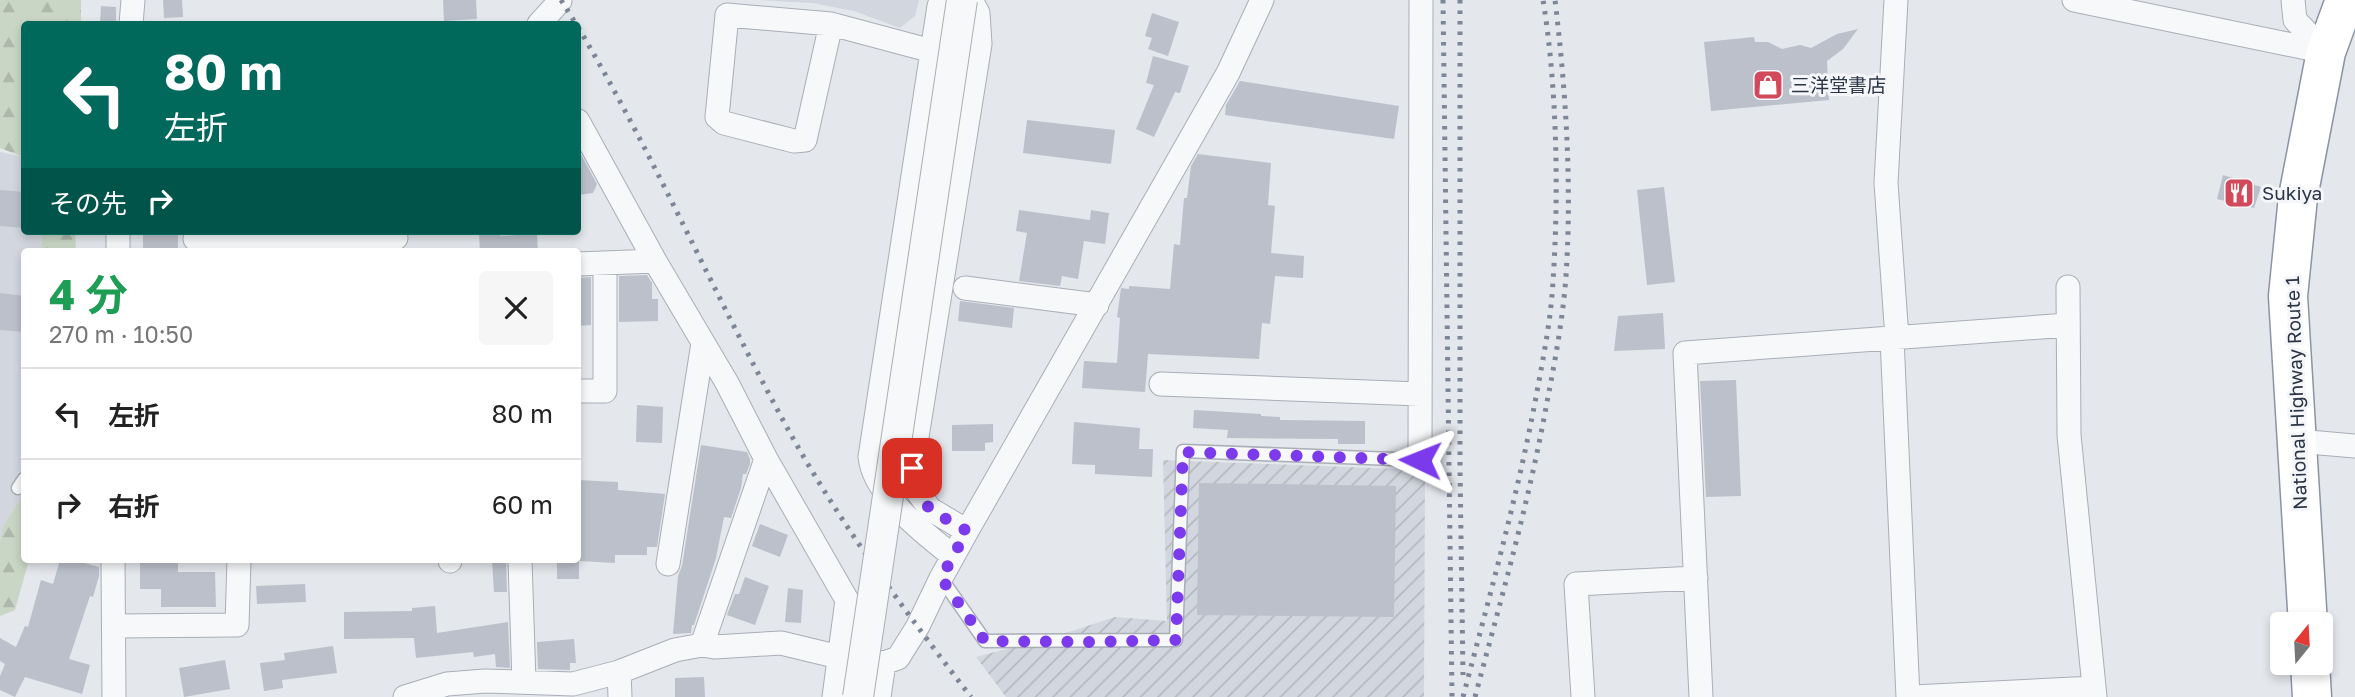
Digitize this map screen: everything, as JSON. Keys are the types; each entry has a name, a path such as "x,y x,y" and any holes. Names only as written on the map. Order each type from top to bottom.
{"highway":[{"name":"National Highway Route 1","path":"2307,612 2288,296 2298,197 2326,52 2345,0"},
{"path":"2311,676 2312,697"}],"street":[{"path":"131,21 133,0"},
{"path":"942,0 870,457 871,470 906,519 953,556"},
{"path":"858,697 962,0"},
{"path":"967,531 930,509 914,487 912,468 980,44 978,13 971,0"},
{"path":"405,697 447,684 485,681 573,684 619,672 675,650 702,645 714,647 781,643 839,657 884,663 898,658 918,626 967,531 1228,73 1262,0"},
{"path":"1420,460 1421,0"},
{"path":"1896,0 1886,183 1911,697 2095,693 2069,435 2068,287"},
{"path":"2074,0 2326,52"},
{"path":"2293,0 2295,20 2326,52"},
{"path":"542,21 560,1"},
{"path":"831,24 806,140 794,141 724,123 717,117 727,15 831,24 932,51"},
{"path":"581,133 727,383 766,459 847,600 834,697"},
{"path":"195,241 396,240"},
{"path":"581,264 655,261"},
{"path":"581,391 605,391 605,265"},
{"path":"965,288 1097,305"},
{"path":"1701,697 1685,353 2068,325"},
{"path":"668,564 703,343"},
{"path":"1161,384 1420,394"},
{"path":"2297,441 2355,446"},
{"path":"702,645 766,459"},
{"path":"113,563 114,697"},
{"path":"114,626 236,634 239,563"},
{"path":"520,563 524,682"},
{"path":"1583,697 1576,584 1696,578"},
{"path":"879,697 884,663"},
{"path":"619,672 620,697"}],"lane":[{"path":"941,578 985,641 1176,640 1183,452 1420,460"}],"shaded area":[{"path":"759,0 919,0 915,16 900,28 854,11 812,3"},
{"path":"0,152 21,156 21,235 42,235 41,248 21,248 21,476 16,483 21,487 21,498 3,526 0,542"},
{"path":"1163,460 1425,470 1424,697 1006,697 976,657 1115,617 1167,621"}],"green space":[{"path":"0,0 81,0 81,21 21,21 21,156 0,148"},
{"path":"42,235 75,235 76,248 41,248"},
{"path":"21,498 21,563 28,563 15,610 0,616 0,542 3,526"}],"building":[{"path":"163,0 182,0 183,17 164,18"},
{"path":"443,0 476,0 477,19 444,21"},
{"path":"101,6 116,7 116,21 100,21"},
{"path":"1152,13 1179,22 1168,56 1148,49 1152,38 1145,36"},
{"name":"三洋堂書店","path":"1858,29 1843,49 1827,61 1829,100 1711,111 1704,42 1754,37 1755,42 1768,42 1782,49 1800,45 1811,48 1837,34"},
{"path":"1153,56 1189,66 1180,93 1175,92 1154,137 1136,129 1154,85 1146,83"},
{"path":"1240,81 1399,106 1394,139 1225,115 1226,105"},
{"path":"1027,120 1115,130 1111,164 1023,153"},
{"path":"1198,154 1271,163 1268,205 1275,206 1271,253 1304,256 1303,278 1275,276 1270,324 1262,323 1259,359 1148,354 1145,392 1082,388 1084,361 1117,363 1120,318 1117,317 1121,288 1129,289 1129,286 1170,289 1174,244 1180,245 1184,198 1187,198 1191,166"},
{"path":"581,155 597,184 593,193 581,195"},
{"name":"Sukiya","path":"2223,175 2261,187 2254,208 2217,199"},
{"path":"1664,187 1675,282 1647,285 1637,190"},
{"path":"0,190 21,192 21,228 0,226"},
{"path":"1019,210 1090,220 1091,210 1109,213 1105,244 1084,241 1078,279 1062,276 1060,286 1019,281 1027,233 1016,231"},
{"path":"143,235 178,235 178,248 143,248"},
{"path":"479,235 537,235 538,248 480,248"},
{"path":"647,275 652,283 652,299 658,299 658,321 619,322 619,276"},
{"path":"591,277 591,325 581,326 581,278"},
{"path":"0,293 21,296 21,332 0,330"},
{"path":"960,301 1014,308 1012,328 958,321"},
{"path":"1663,313 1665,349 1614,351 1618,316"},
{"path":"1736,380 1741,496 1706,497 1700,381"},
{"path":"637,405 663,407 662,443 636,442"},
{"path":"1194,410 1261,414 1280,417 1280,420 1365,421 1365,444 1338,444 1338,439 1227,438 1228,430 1193,428"},
{"path":"1074,422 1140,428 1139,449 1153,449 1152,477 1095,474 1095,465 1072,464"},
{"path":"993,424 993,442 985,443 985,451 952,451 952,425"},
{"path":"701,445 747,452 750,464 746,474 743,474 731,518 724,517 716,558 691,633 673,634 678,576 682,566"},
{"path":"581,480 618,482 618,490 665,494 657,547 647,547 647,555 615,555 615,563 581,561"},
{"path":"1199,483 1396,486 1394,617 1197,615"},
{"path":"760,524 788,535 780,557 752,546"},
{"path":"59,563 85,563 99,567 93,597 90,596 69,659 90,665 82,694 25,677 15,697 0,690 0,676 5,664 0,661 0,638 16,647 25,626 28,627 41,580 53,584"},
{"path":"140,563 178,563 178,572 215,572 216,607 161,607 161,589 140,589"},
{"path":"492,563 506,563 507,592 494,592"},
{"path":"557,563 579,563 579,579 557,579"},
{"path":"745,577 769,586 755,625 727,615"},
{"path":"305,584 306,602 257,604 256,586"},
{"path":"788,588 803,590 801,623 785,622"},
{"path":"435,606 437,633 508,622 510,668 496,667 495,654 474,657 473,652 416,658 414,638 344,639 344,612 412,611 412,608"},
{"path":"574,639 576,663 570,663 570,670 538,669 537,642"},
{"path":"333,646 337,673 282,680 283,688 264,691 260,663 285,660 284,653"},
{"path":"225,660 230,689 184,697 179,668"},
{"path":"704,677 705,697 675,697 675,678"}],"railway":[{"path":"561,0 574,21"},
{"path":"1443,0 1452,697"},
{"path":"1460,0 1463,675"},
{"path":"1463,697 1520,473 1550,310 1556,212 1555,140 1551,68 1543,0"},
{"path":"1475,697 1532,476 1563,308 1568,242 1568,172 1565,104 1555,0"},
{"path":"581,32 655,168 751,360 819,483 867,556 971,697"}],"place":[{"name":"三洋堂書店","path":"1768,85"},
{"name":"Sukiya","path":"2239,193"}],"route":[{"path":"912,468 914,487 930,509 967,531 941,578 985,641 1087,642 1176,640 1183,452 1420,460"}]}
